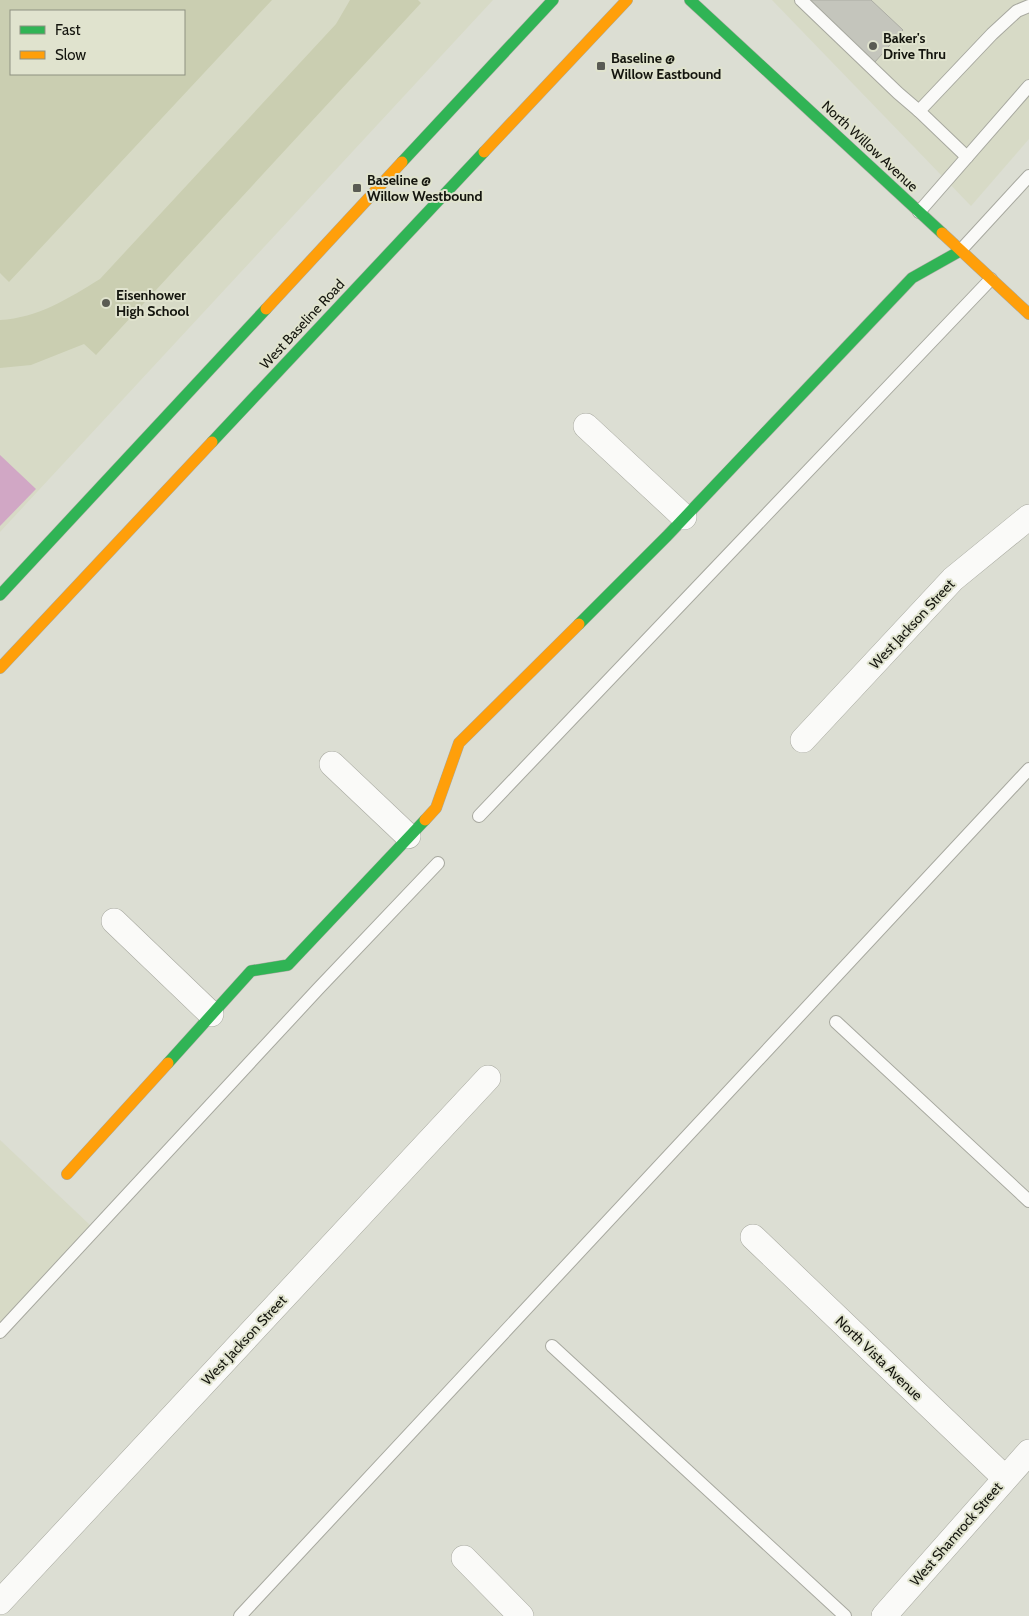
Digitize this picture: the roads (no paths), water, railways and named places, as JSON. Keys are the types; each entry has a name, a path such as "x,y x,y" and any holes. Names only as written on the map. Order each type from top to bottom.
{"street":[{"path":"0,594 553,0"},
{"name":"West Baseline Road","path":"0,668 626,0"},
{"name":"North Willow Avenue","path":"690,0 1029,314"},
{"path":"67,1174 251,971 288,965 436,808 459,744 684,517 912,278 960,251"},
{"path":"586,426 684,517"},
{"name":"West Jackson Street","path":"803,740 953,579 1029,517"},
{"path":"332,764 408,836"},
{"path":"114,921 211,1014"},
{"name":"West Jackson Street","path":"0,1602 488,1078"},
{"name":"North Vista Avenue","path":"753,1237 1004,1478"},
{"name":"West Shamrock Street","path":"884,1616 1004,1478 1029,1452"},
{"path":"464,1558 521,1616"}],"lane":[{"path":"801,0 898,94 919,111 967,157"},
{"path":"919,111 992,34 1017,11 1029,6"},
{"path":"919,212 1029,86"},
{"path":"960,251 1029,176"},
{"path":"479,816 991,279"},
{"path":"240,1616 1029,769"},
{"path":"0,1332 305,1002 438,863"},
{"path":"836,1022 1029,1201"},
{"path":"552,1346 845,1616"}],"place":[{"name":"Baker's Drive Thru","path":"873,46"},
{"name":"Baseline @ Willow Eastbound","path":"601,66"},
{"name":"Baseline @ Willow Westbound","path":"357,188"},
{"name":"Eisenhower High School","path":"106,303"}]}
